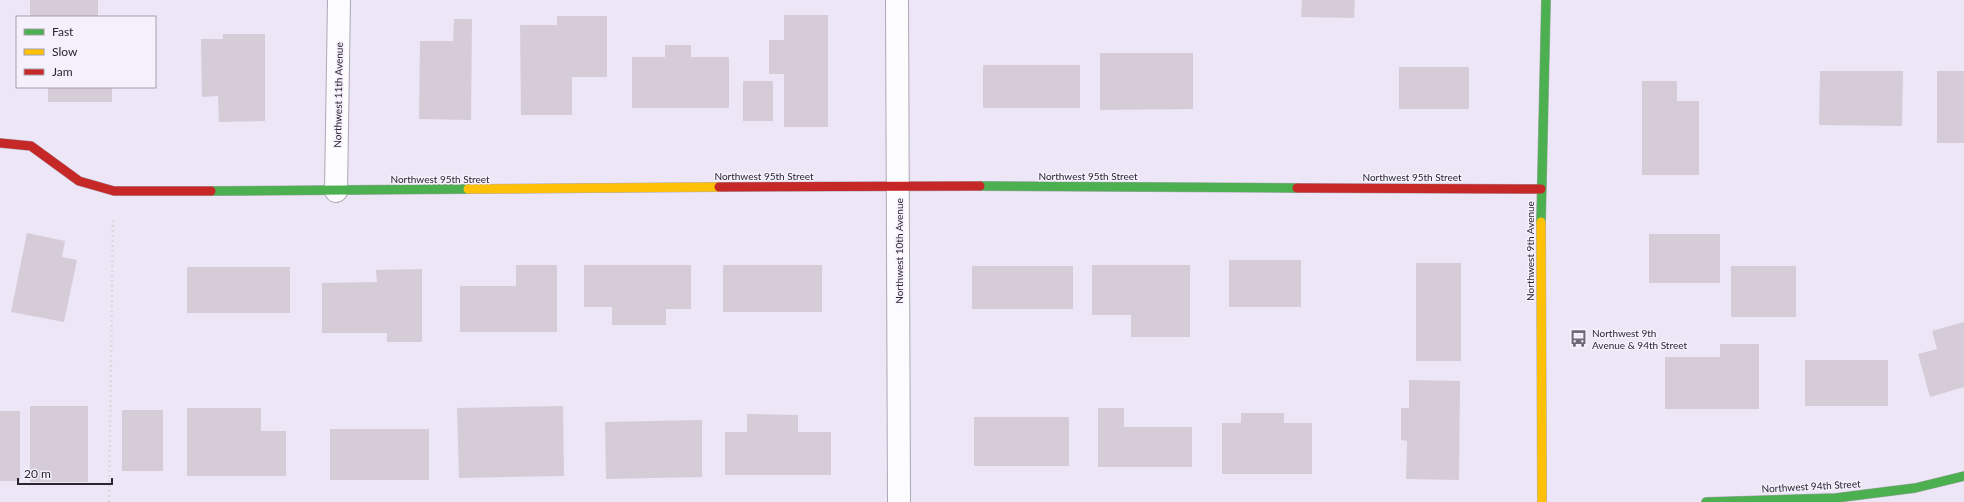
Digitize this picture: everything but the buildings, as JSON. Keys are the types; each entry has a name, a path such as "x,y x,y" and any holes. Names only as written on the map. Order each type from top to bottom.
{"street":[{"name":"Northwest 11th Avenue","path":"336,191 339,0"},
{"name":"Northwest 10th Avenue","path":"897,0 899,502"},
{"name":"Northwest 9th Avenue","path":"1542,502 1541,189 1546,0"},
{"name":"Northwest 95th Street","path":"0,143 31,146 79,181 114,191 336,191 898,186 1541,189"},
{"name":"Northwest 94th Street","path":"1706,502 1836,498 1915,488 1964,476"}],"path":[{"path":"109,502 114,191"}],"traffic: fast":[{"path":"1541,222 1546,0"},
{"path":"980,186 1297,188"},
{"path":"211,191 468,189"},
{"path":"1706,502 1836,498 1915,488 1964,476"}],"traffic: slow":[{"path":"468,189 719,187"},
{"path":"1541,222 1542,502"}],"traffic: jam":[{"path":"0,143 31,146 79,181 114,191 211,191"},
{"path":"719,187 980,186"},
{"path":"1297,188 1541,189"}],"place":[{"name":"Northwest 9th Avenue & 94th Street","path":"1579,339"}]}
